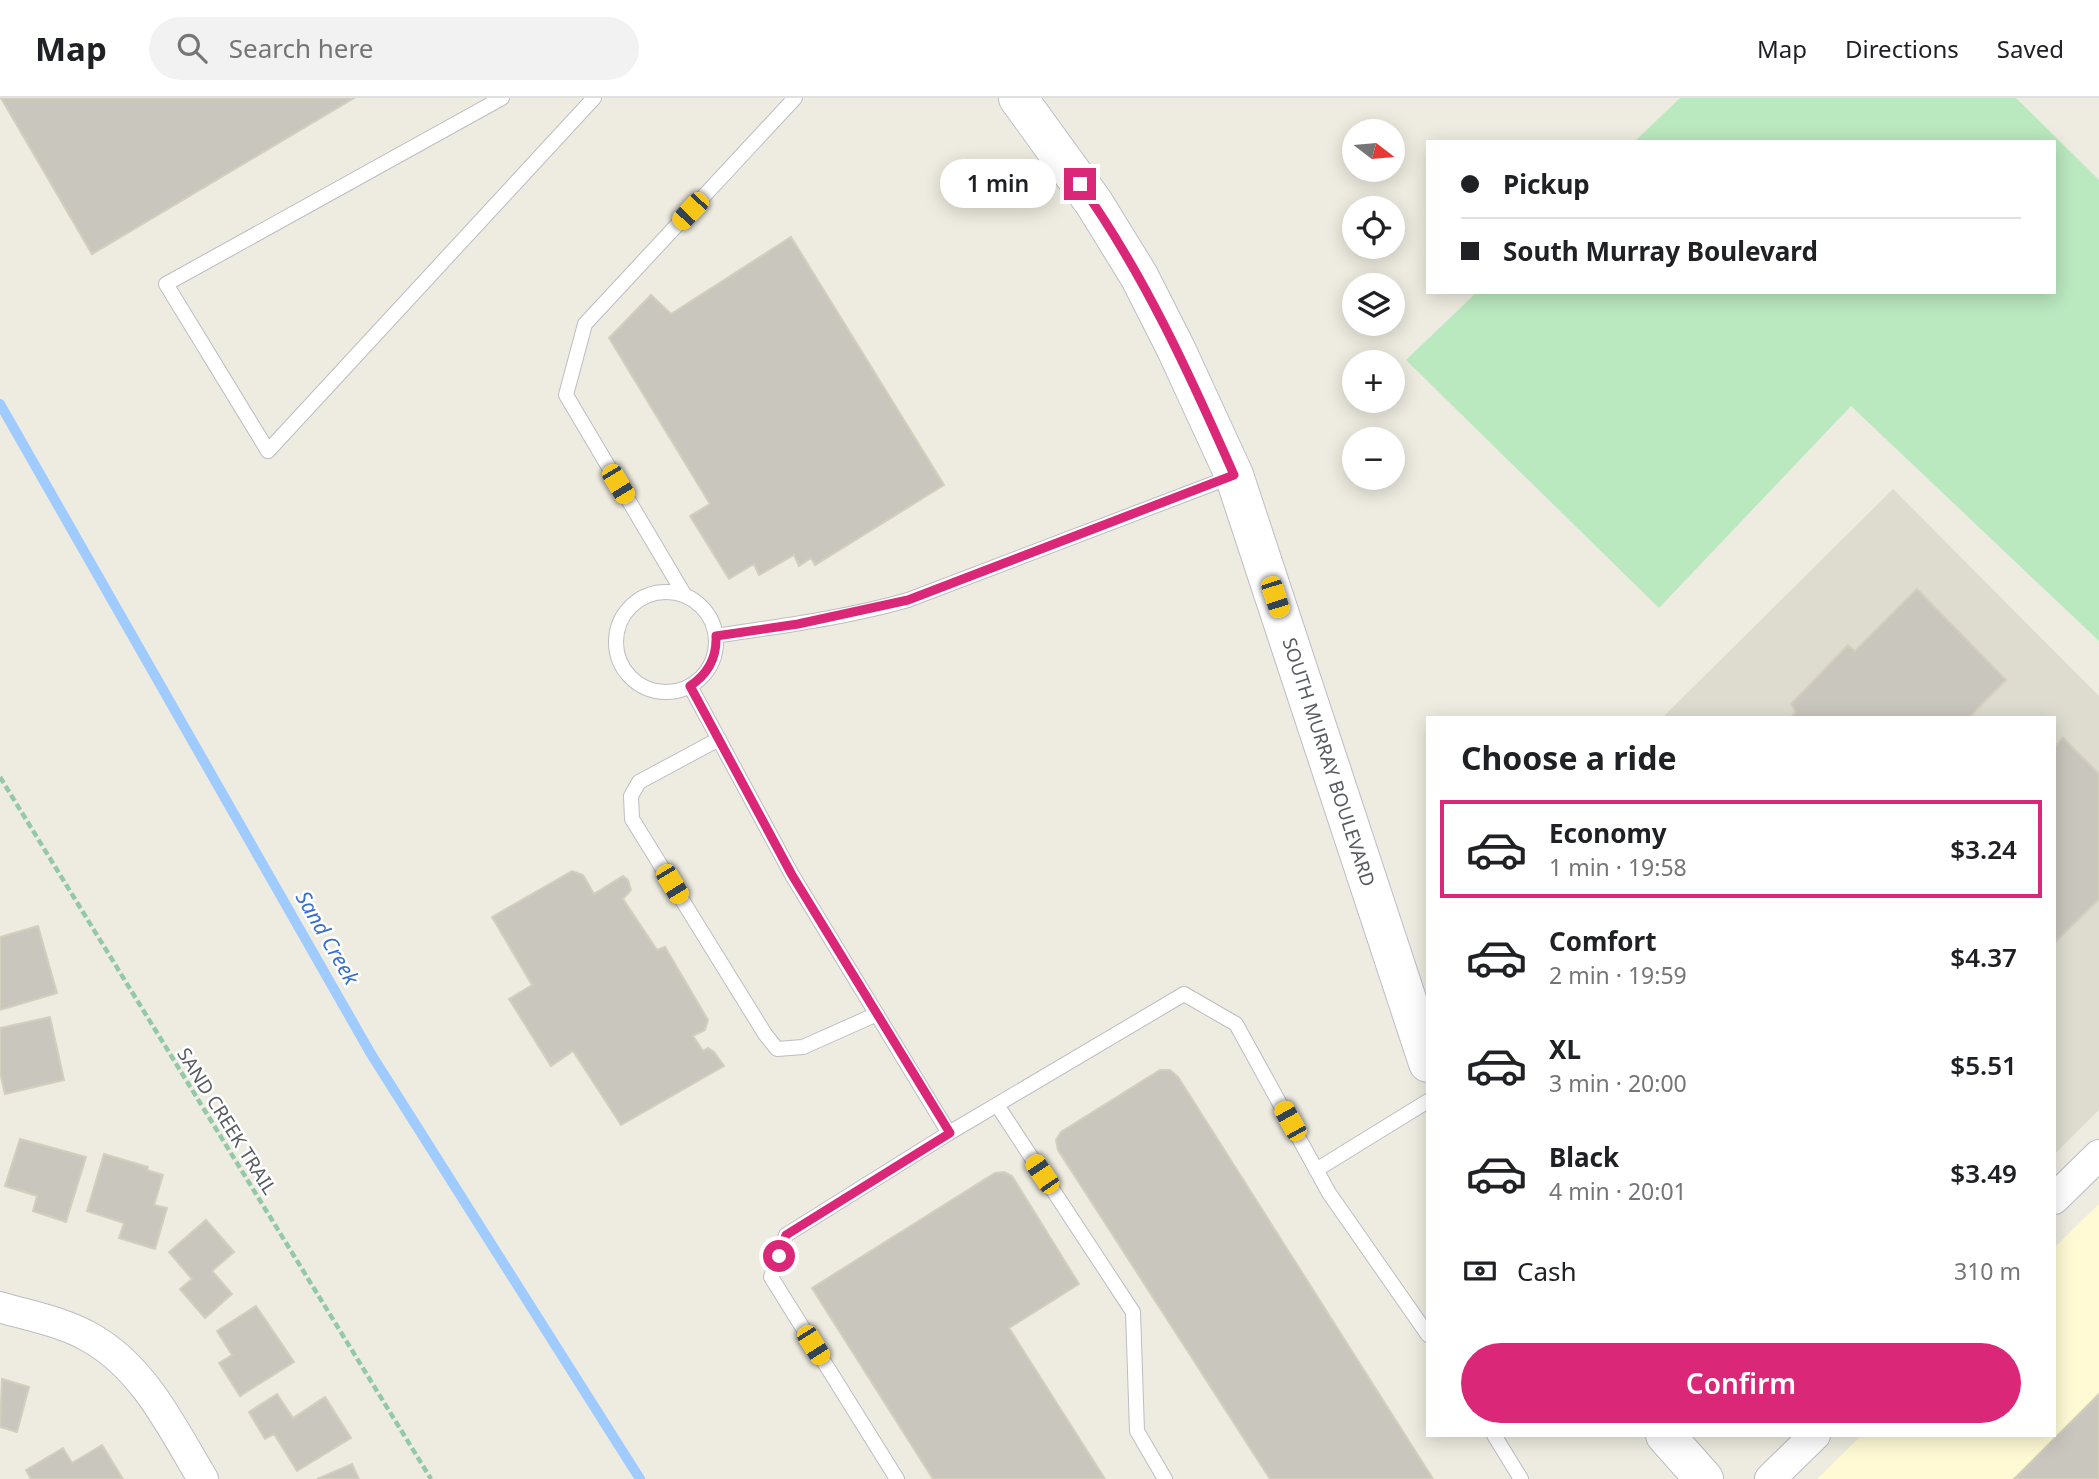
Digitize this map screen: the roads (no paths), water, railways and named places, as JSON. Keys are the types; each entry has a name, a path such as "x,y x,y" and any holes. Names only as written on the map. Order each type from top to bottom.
{"main road":[{"name":"SOUTH MURRAY BOULEVARD","path":"1018,98 1094,203 1139,276 1234,475 1426,1057"},
{"path":"1667,1437 1704,1479"}],"street":[{"path":"2056,1197 2099,1155"},
{"path":"0,1307 54,1322 91,1338 120,1359 144,1382 203,1479"},
{"path":"1770,1479 1813,1437"}],"lane":[{"path":"502,98 166,284 268,451 594,98"},
{"path":"684,594 566,395 585,324 795,98"},
{"path":"716,636 798,624 908,600 1234,475"},
{"path":"671,591 684,594 699,603 707,612 716,636 711,665 700,680 671,692 653,691 643,687 629,676 618,660 618,624 631,605 653,593 671,591"},
{"path":"690,686 792,875 950,1133"},
{"path":"719,739 639,782 631,796 632,819 765,1034 777,1049 803,1047 877,1014"},
{"path":"897,1479 771,1277 786,1235 950,1133 1185,994 1236,1024 1329,1193 1426,1332"},
{"path":"1317,1170 1426,1102"},
{"path":"997,1105 1133,1312 1137,1431 1165,1479"},
{"path":"1495,1437 1521,1479"}],"waterway":[{"name":"Sand Creek","path":"0,404 371,1054 640,1479"}]}
